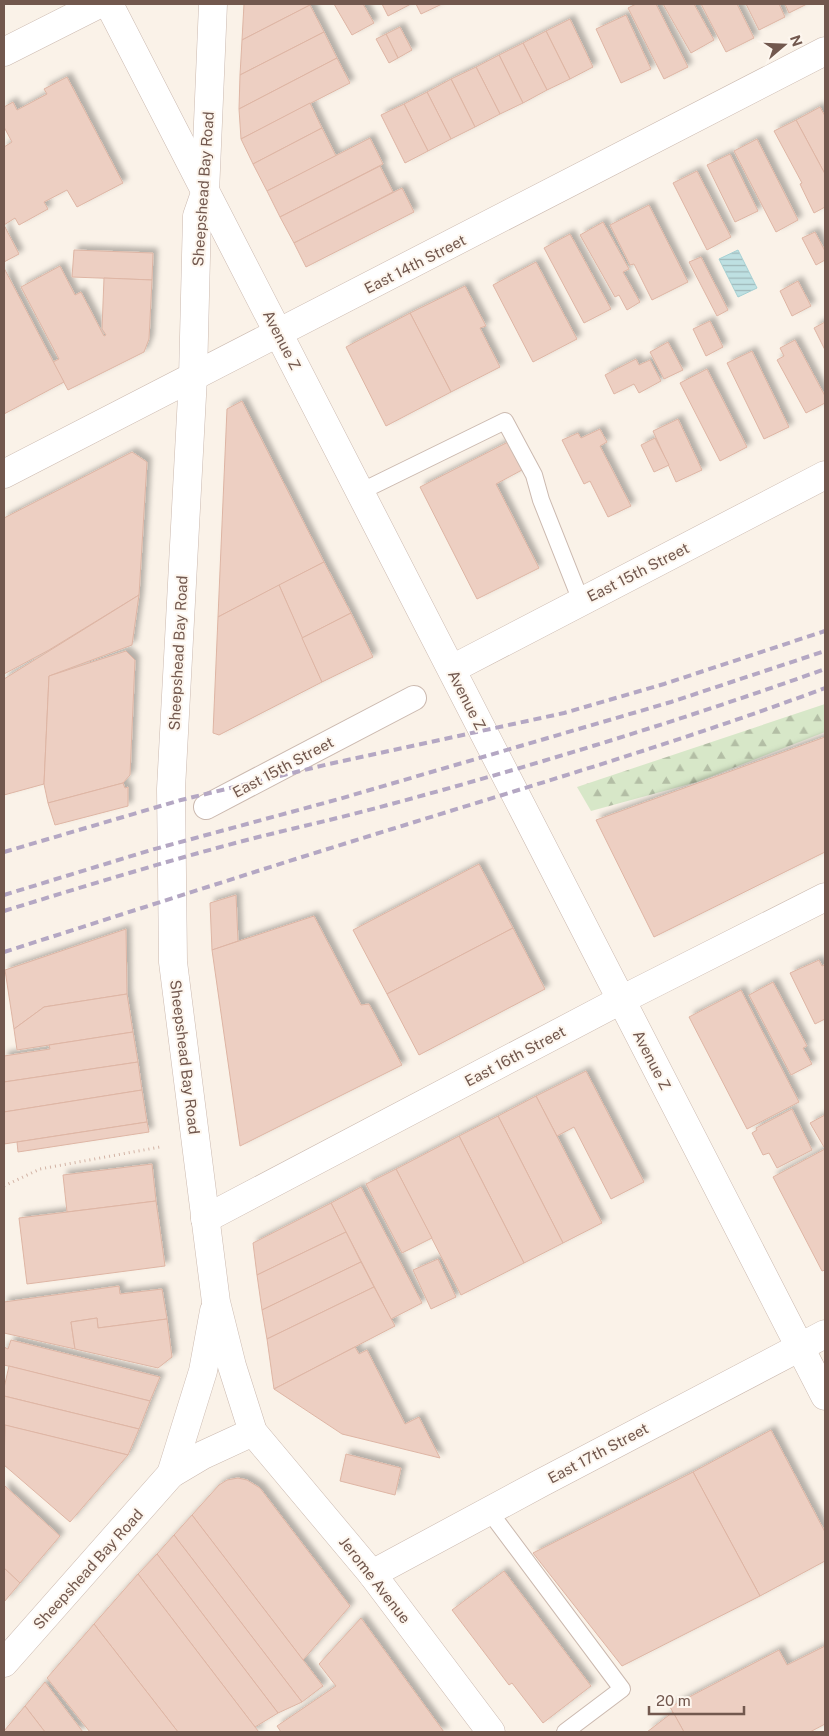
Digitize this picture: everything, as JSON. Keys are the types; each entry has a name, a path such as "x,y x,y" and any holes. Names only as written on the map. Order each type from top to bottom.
{"street":[{"path":"4,52 99,4"},
{"name":"Avenue Z","path":"109,4 825,1396"},
{"name":"Sheepshead Bay Road","path":"4,1663 172,1474 203,1455 253,1432 232,1366 216,1302 173,962 171,789 193,377 197,216 206,192 213,4"},
{"name":"East 14th Street","path":"4,474 825,51"},
{"name":"East 15th Street","path":"452,669 825,475"},
{"name":"East 15th Street","path":"206,807 414,698"},
{"name":"East 16th Street","path":"205,1219 621,1000 825,897"},
{"name":"Sheepshead Bay Road","path":"172,1474 203,1371 216,1302"},
{"name":"East 17th Street","path":"372,1574 825,1334"},
{"name":"Jerome Avenue","path":"253,1432 372,1574 491,1732"}],"lane":[{"path":"360,492 504,421 534,475 541,500 582,601"},
{"path":"489,1511 622,1689 565,1732"}],"path":[{"path":"4,1186 40,1169 160,1148"}],"green space":[{"path":"825,704 825,732 697,782 591,811 577,787"}],"water":[{"path":"738,250 757,288 738,297 719,259"}],"building":[{"path":"244,4 312,4 242,40"},
{"path":"334,4 363,4 374,23 352,35"},
{"path":"382,4 411,4 388,16"},
{"path":"416,4 442,4 421,14"},
{"path":"636,4 656,4 688,67 664,79 628,8"},
{"path":"663,4 694,4 714,40 691,53"},
{"path":"701,4 737,4 754,38 726,52"},
{"path":"746,4 779,4 785,17 759,30"},
{"path":"785,4 807,4 789,13"},
{"path":"310,5 324,32 240,75 242,40"},
{"path":"626,15 651,69 621,83 596,29"},
{"path":"570,19 593,67 570,79 546,31"},
{"path":"400,27 412,50 398,58 386,34"},
{"path":"546,31 570,79 547,90 523,43"},
{"path":"324,32 337,58 239,109 240,75"},
{"path":"386,34 398,58 389,63 376,39"},
{"path":"523,43 547,90 523,103 499,55"},
{"path":"499,55 523,103 500,114 476,67"},
{"path":"337,58 350,83 241,139 239,109"},
{"path":"476,67 500,114 475,127 451,79"},
{"path":"67,77 123,183 77,207 67,190 44,202 48,209 19,225 15,218 4,225 4,147 12,142 4,127 4,107 13,102 17,110 47,94 44,89"},
{"path":"451,79 475,127 451,139 427,92"},
{"path":"427,92 451,139 428,151 404,104"},
{"path":"310,103 322,128 253,164 241,139"},
{"path":"404,104 428,151 405,163 381,115"},
{"path":"820,107 825,116 825,174 796,120"},
{"path":"796,120 825,174 825,207 814,213 800,184 802,183 774,131"},
{"path":"322,128 336,156 267,191 253,164"},
{"path":"370,138 383,164 280,217 267,191"},
{"path":"757,139 798,220 776,232 734,151"},
{"path":"730,154 758,211 735,222 707,165"},
{"path":"380,166 393,192 294,243 280,217"},
{"path":"697,171 731,237 707,250 673,183"},
{"path":"402,188 414,212 306,267 294,243"},
{"path":"649,205 688,282 652,300 634,264 630,265 610,225"},
{"path":"603,222 629,269 623,272 640,302 627,310 619,295 615,297 580,235"},
{"path":"4,225 19,254 4,262"},
{"path":"815,232 825,251 825,260 816,265 802,238"},
{"path":"570,234 611,309 584,323 544,248"},
{"path":"74,250 153,253 152,280 72,277"},
{"path":"701,257 728,310 717,316 689,262"},
{"path":"536,262 577,339 533,362 493,285"},
{"path":"60,266 75,295 81,292 104,336 106,335 102,329 104,278 152,280 149,339 144,352 68,390 53,362 59,359 21,287"},
{"path":"4,268 64,382 4,414"},
{"path":"798,281 811,306 792,316 780,291"},
{"path":"465,286 486,326 480,328 500,367 451,392 410,313"},
{"path":"410,313 451,392 386,426 346,347"},
{"path":"710,321 723,347 706,356 693,329"},
{"path":"825,322 825,350 814,328"},
{"path":"795,340 825,396 825,403 806,413 777,360 784,356 780,348"},
{"path":"668,342 683,370 664,379 650,352"},
{"path":"752,351 789,427 764,439 727,363"},
{"path":"636,359 639,365 650,360 661,381 639,393 634,384 614,394 605,375"},
{"path":"707,369 747,447 720,461 680,383"},
{"path":"242,401 324,562 218,617 227,409"},
{"path":"678,419 702,470 676,482 653,431"},
{"path":"600,429 607,442 600,446 631,506 608,517 590,481 584,484 562,440 578,433 581,438"},
{"path":"655,438 669,465 654,472 641,445"},
{"path":"508,442 522,470 496,484 539,568 477,599 420,487"},
{"path":"132,452 147,462 139,595 49,650 4,674 4,518"},
{"path":"324,562 351,613 302,638 279,585"},
{"path":"279,585 322,682 219,735 213,733 218,617"},
{"path":"139,595 132,645 49,676 44,784 4,795 4,679"},
{"path":"351,613 373,657 322,682 302,638"},
{"path":"126,651 135,660 130,775 123,783 48,803 44,784 49,676"},
{"path":"825,737 825,852 654,937 596,820"},
{"path":"123,783 125,788 128,787 128,806 55,825 48,803"},
{"path":"479,864 513,928 387,994 353,930"},
{"path":"236,895 238,941 212,950 210,903"},
{"path":"314,916 361,1005 369,1004 402,1065 240,1146 212,950"},
{"path":"513,928 545,989 419,1055 387,994"},
{"path":"126,929 127,994 44,1007 14,1029 5,970"},
{"path":"819,960 825,968 825,1019 815,1024 790,973"},
{"path":"773,982 807,1046 803,1048 812,1064 791,1075 749,995"},
{"path":"741,990 799,1102 747,1129 689,1017"},
{"path":"127,994 133,1032 17,1050 14,1029 44,1007"},
{"path":"133,1032 138,1062 4,1082 4,1056 50,1049 49,1045"},
{"path":"138,1062 142,1090 4,1112 4,1082"},
{"path":"586,1071 644,1182 611,1199 574,1127 557,1136 536,1096"},
{"path":"142,1090 147,1122 4,1144 4,1112"},
{"path":"536,1096 602,1223 563,1243 498,1116"},
{"path":"792,1109 812,1150 777,1168 769,1153 763,1155 752,1133 757,1130 756,1128"},
{"path":"825,1115 825,1147 824,1147 810,1123"},
{"path":"498,1116 563,1243 524,1263 459,1136"},
{"path":"147,1122 149,1132 18,1152 17,1142"},
{"path":"459,1136 524,1263 461,1295 396,1169"},
{"path":"825,1149 825,1270 822,1271 773,1177"},
{"path":"152,1164 156,1201 67,1212 63,1175"},
{"path":"396,1169 432,1238 402,1253 366,1184"},
{"path":"361,1187 422,1303 391,1319 331,1203"},
{"path":"156,1201 165,1266 27,1284 19,1218"},
{"path":"331,1203 346,1232 257,1275 253,1243"},
{"path":"346,1232 361,1262 262,1310 257,1275"},
{"path":"438,1259 456,1297 431,1309 413,1270"},
{"path":"361,1262 374,1287 267,1339 262,1310"},
{"path":"119,1286 120,1294 162,1289 167,1319 98,1328 97,1318 71,1322 75,1349 4,1333 4,1302"},
{"path":"374,1287 395,1326 274,1389 267,1339"},
{"path":"97,1318 98,1328 167,1319 172,1357 158,1368 75,1349 71,1322"},
{"path":"11,1340 160,1377 150,1401 4,1365 4,1347 8,1349"},
{"path":"355,1347 359,1354 367,1350 405,1424 419,1417 440,1458 342,1434 274,1389"},
{"path":"9,1366 150,1401 139,1429 4,1396"},
{"path":"4,1396 139,1429 128,1455 4,1425"},
{"path":"5,1425 128,1455 70,1522 4,1465"},
{"path":"771,1430 825,1532 825,1561 760,1596 693,1472"},
{"path":"346,1454 401,1468 395,1495 340,1481"},
{"path":"693,1472 760,1596 622,1666 533,1553"},
{"path":"238,1478 247,1480 260,1488 350,1606 303,1660 192,1515 219,1485 227,1480"},
{"path":"4,1485 60,1536 20,1583 4,1568"},
{"path":"192,1515 323,1686 302,1702 174,1535"},
{"path":"174,1535 302,1702 278,1713 157,1554"},
{"path":"157,1554 278,1713 255,1727 138,1574"},
{"path":"4,1568 20,1583 4,1602"},
{"path":"504,1571 591,1686 543,1723 512,1683 509,1685 452,1610"},
{"path":"138,1574 259,1732 178,1732 94,1624"},
{"path":"361,1618 444,1732 281,1732 277,1726 336,1686 319,1664"},
{"path":"94,1624 178,1732 90,1732 47,1678"},
{"path":"825,1646 825,1724 810,1732 684,1732 670,1707 779,1650 787,1665"},
{"path":"45,1682 83,1732 45,1732 25,1706"},
{"path":"25,1706 45,1732 4,1732 4,1731"},
{"path":"673,1712 684,1732 647,1732"}],"railway":[{"path":"4,852 181,800 329,764 564,713 664,684 825,631"},
{"path":"4,895 151,850 339,799 671,702 825,651"},
{"path":"4,911 209,850 365,811 539,762 654,727 825,669"},
{"path":"4,952 610,761 718,726 825,688"}]}
